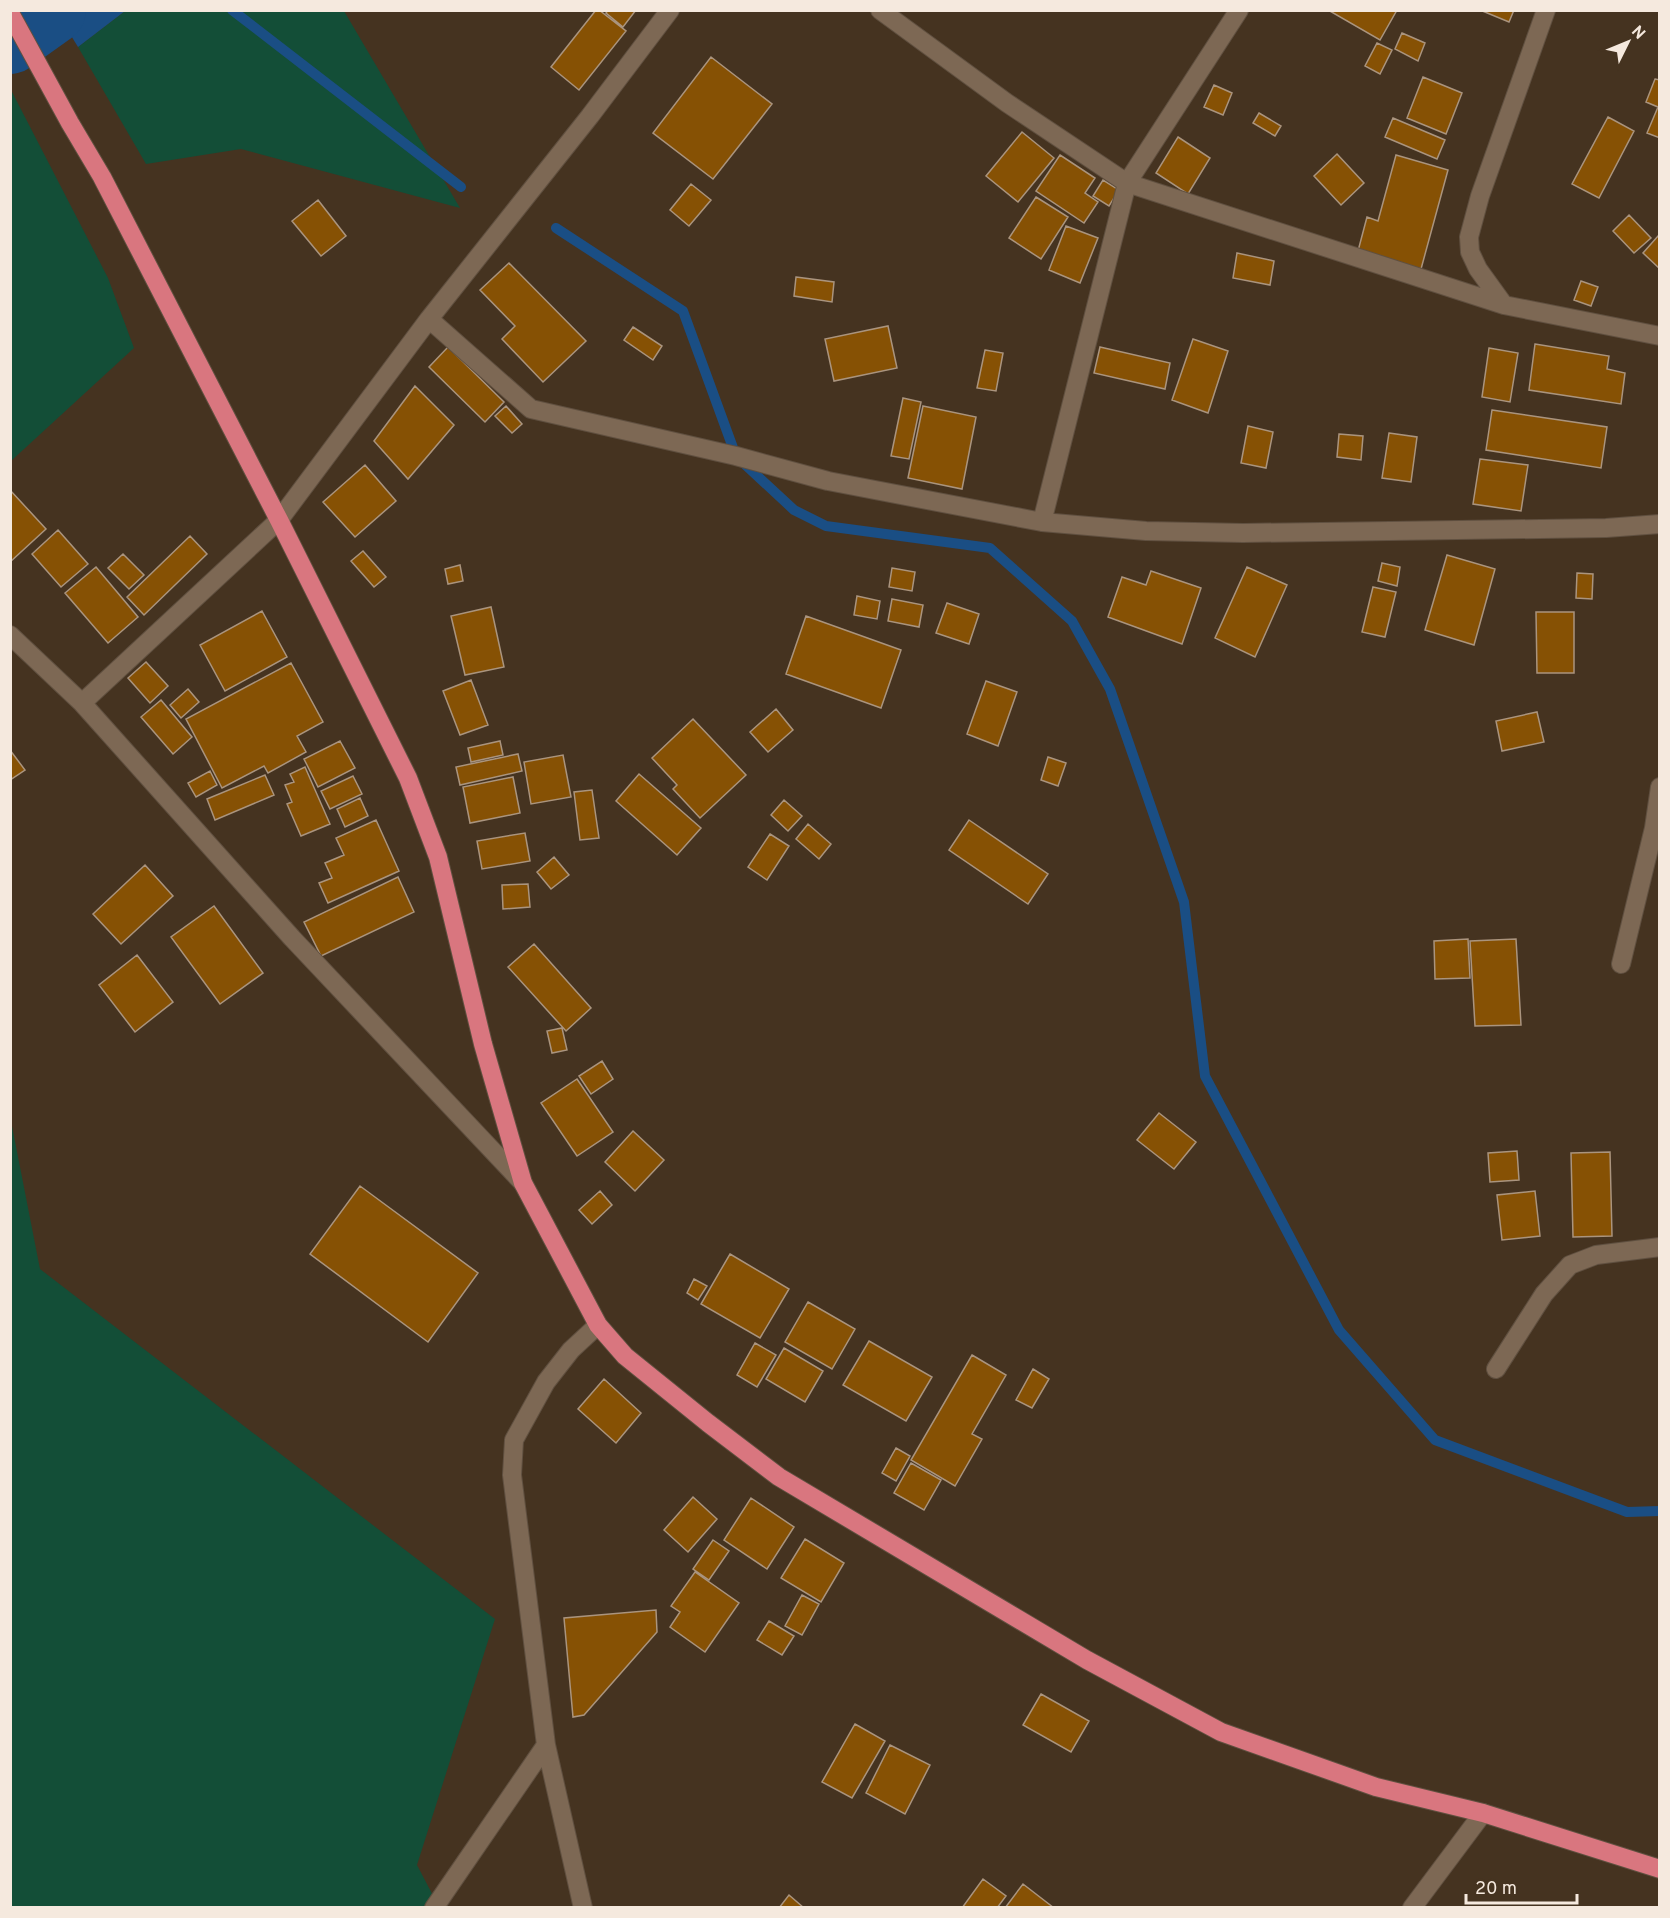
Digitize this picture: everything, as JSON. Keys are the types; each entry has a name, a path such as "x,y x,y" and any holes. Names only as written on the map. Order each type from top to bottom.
{"highway":[{"path":"10,13 102,177 279,520 408,778 435,847 483,1044 523,1183 597,1325 625,1356 779,1477 1087,1660 1221,1732 1376,1787 1483,1813 1659,1869"}],"street":[{"path":"82,704 279,520 429,319 670,10"},
{"path":"880,10 1007,103 1127,183 1504,304 1659,336"},
{"path":"1042,522 1127,183 1239,10"},
{"path":"1504,304 1478,269 1470,252 1468,237 1480,196 1546,10"},
{"path":"429,319 531,409 736,456 828,481 1042,522 1146,531 1243,533 1606,528 1659,524"},
{"path":"10,635 82,704 292,938 523,1183"},
{"path":"1622,964 1654,828 1659,787"},
{"path":"1496,1369 1544,1294 1570,1265 1596,1255 1659,1247"},
{"path":"583,1908 546,1745 512,1475 514,1440 546,1382 571,1350 597,1325"},
{"path":"434,1908 546,1745"},
{"path":"1412,1908 1483,1813"}],"green space":[{"path":"125,11 344,11 460,208 241,149 146,164 78,47"},
{"path":"11,90 108,278 134,348 11,461"},
{"path":"10,1116 40,1269 495,1619 417,1865 439,1907 11,1907"}],"water":[{"path":"56,11 125,11 78,47"}],"building":[{"path":"596,10 626,31 579,90 551,67"},
{"path":"608,10 636,10 623,27 606,13"},
{"path":"1328,10 1397,10 1380,40"},
{"path":"1480,10 1514,10 1509,22"},
{"path":"1402,33 1425,43 1418,61 1395,49"},
{"path":"1377,43 1392,50 1380,74 1365,66"},
{"path":"711,57 772,104 713,179 653,133"},
{"path":"1423,77 1462,93 1446,134 1407,118"},
{"path":"1655,79 1660,80 1660,138 1647,133 1658,107 1646,102"},
{"path":"1214,85 1232,93 1223,115 1204,107"},
{"path":"1259,113 1281,126 1275,136 1253,123"},
{"path":"1608,117 1634,131 1599,198 1572,184"},
{"path":"1393,118 1445,140 1437,159 1385,137"},
{"path":"1022,132 1054,158 1018,202 986,176"},
{"path":"1178,137 1210,158 1188,194 1156,173"},
{"path":"1337,154 1364,183 1341,205 1314,176"},
{"path":"1060,155 1095,178 1085,193 1098,202 1084,223 1036,191"},
{"path":"1396,155 1448,170 1421,269 1358,251 1367,217 1378,221"},
{"path":"1103,180 1119,190 1109,206 1093,196"},
{"path":"691,184 711,200 689,226 670,210"},
{"path":"1036,197 1068,217 1041,259 1009,238"},
{"path":"318,200 346,236 321,256 292,221"},
{"path":"1629,215 1651,238 1634,253 1613,231"},
{"path":"1066,226 1098,238 1080,283 1049,270"},
{"path":"1658,236 1660,238 1660,269 1643,253"},
{"path":"1237,253 1274,261 1270,285 1233,278"},
{"path":"509,263 586,341 543,382 502,339 515,326 480,290"},
{"path":"796,277 834,282 832,302 794,296"},
{"path":"1581,281 1598,287 1591,306 1574,300"},
{"path":"888,326 897,368 834,381 825,339"},
{"path":"633,327 662,346 653,360 624,340"},
{"path":"1193,339 1228,351 1208,413 1172,400"},
{"path":"1535,344 1609,356 1607,369 1625,373 1621,404 1529,390"},
{"path":"448,347 504,402 485,422 429,367"},
{"path":"1100,347 1170,363 1165,389 1094,373"},
{"path":"1489,348 1518,353 1510,402 1482,397"},
{"path":"985,350 1003,353 996,391 977,388"},
{"path":"415,386 454,425 408,479 374,441"},
{"path":"903,398 921,402 909,459 891,456"},
{"path":"506,406 522,424 512,433 495,416"},
{"path":"923,406 976,417 962,489 908,478"},
{"path":"1492,410 1607,427 1601,468 1486,450"},
{"path":"1248,426 1273,432 1266,468 1241,463"},
{"path":"1389,433 1417,437 1411,482 1382,478"},
{"path":"1339,434 1363,436 1361,460 1337,457"},
{"path":"1480,459 1528,465 1521,511 1473,504"},
{"path":"365,465 396,501 355,537 323,502"},
{"path":"10,490 46,529 10,562"},
{"path":"58,530 88,564 61,587 32,554"},
{"path":"190,536 207,554 144,615 127,597"},
{"path":"363,551 386,577 374,587 351,561"},
{"path":"123,554 144,575 129,589 108,568"},
{"path":"1447,555 1495,569 1474,645 1425,630"},
{"path":"1382,563 1400,567 1397,586 1378,581"},
{"path":"460,565 463,581 448,584 445,569"},
{"path":"96,567 138,617 108,643 65,593"},
{"path":"1247,567 1287,585 1255,657 1215,638"},
{"path":"892,568 915,572 912,591 889,587"},
{"path":"1151,571 1201,588 1182,644 1108,617 1122,577 1146,585"},
{"path":"1577,573 1593,574 1592,599 1576,598"},
{"path":"1373,587 1396,592 1385,637 1362,632"},
{"path":"857,596 880,601 877,619 854,615"},
{"path":"892,599 923,605 919,627 888,621"},
{"path":"947,603 979,614 969,644 936,633"},
{"path":"491,607 504,667 465,675 451,616"},
{"path":"262,611 287,657 225,691 200,645"},
{"path":"1536,612 1574,612 1574,673 1537,673"},
{"path":"806,616 901,650 881,708 786,674"},
{"path":"146,662 168,686 150,703 128,678"},
{"path":"291,663 323,722 297,736 306,752 268,773 264,766 222,788 186,719"},
{"path":"471,680 488,725 460,735 443,691"},
{"path":"986,681 1017,692 998,746 967,734"},
{"path":"188,689 199,702 181,718 170,705"},
{"path":"161,700 192,737 173,754 141,717"},
{"path":"776,709 793,730 768,752 750,732"},
{"path":"1537,712 1544,742 1502,751 1496,721"},
{"path":"693,719 746,775 700,818 673,789 677,785 652,758"},
{"path":"340,741 355,768 318,787 304,759"},
{"path":"500,741 503,755 471,762 468,748"},
{"path":"10,750 25,770 10,780"},
{"path":"518,754 522,771 460,785 456,767"},
{"path":"563,755 571,797 531,804 524,762"},
{"path":"1048,757 1066,763 1058,786 1041,780"},
{"path":"305,767 330,824 301,836 287,804 292,802 285,785 294,782 290,774"},
{"path":"210,771 217,785 196,797 188,783"},
{"path":"639,774 701,828 677,855 616,801"},
{"path":"265,775 274,795 215,820 207,799"},
{"path":"353,776 362,794 330,809 321,791"},
{"path":"513,777 520,813 470,823 463,787"},
{"path":"592,790 599,838 580,840 574,792"},
{"path":"360,798 368,816 345,827 337,809"},
{"path":"784,800 802,816 788,831 771,815"},
{"path":"376,820 399,871 328,903 319,883 332,878 325,863 344,855 336,838"},
{"path":"969,820 1048,874 1028,904 949,850"},
{"path":"808,824 831,844 819,859 796,839"},
{"path":"525,833 530,861 482,869 477,841"},
{"path":"770,834 789,846 767,880 748,867"},
{"path":"554,857 569,875 551,889 537,872"},
{"path":"145,865 173,896 121,944 93,914"},
{"path":"398,877 414,912 321,956 304,922"},
{"path":"528,884 530,907 503,909 502,885"},
{"path":"214,906 263,973 220,1004 171,937"},
{"path":"1468,939 1470,978 1435,979 1434,941"},
{"path":"1516,939 1521,1025 1475,1026 1470,941"},
{"path":"534,944 591,1008 566,1031 508,967"},
{"path":"137,955 173,1002 135,1032 99,985"},
{"path":"562,1028 567,1050 552,1053 547,1031"},
{"path":"602,1061 613,1079 591,1094 579,1076"},
{"path":"577,1079 613,1132 577,1156 541,1103"},
{"path":"1159,1113 1196,1142 1174,1169 1137,1140"},
{"path":"633,1131 664,1160 635,1191 605,1162"},
{"path":"1517,1151 1519,1180 1490,1182 1488,1153"},
{"path":"1610,1152 1612,1236 1573,1237 1571,1153"},
{"path":"360,1186 478,1273 428,1342 310,1254"},
{"path":"600,1191 612,1205 592,1224 579,1210"},
{"path":"1535,1191 1540,1236 1502,1240 1497,1195"},
{"path":"730,1254 789,1289 760,1338 701,1304"},
{"path":"694,1279 707,1286 698,1300 687,1293"},
{"path":"808,1302 855,1329 832,1369 785,1342"},
{"path":"869,1341 932,1377 906,1421 843,1385"},
{"path":"755,1343 776,1355 757,1387 737,1375"},
{"path":"784,1348 823,1371 805,1402 766,1379"},
{"path":"972,1355 1006,1375 972,1434 982,1439 955,1486 911,1460"},
{"path":"1033,1369 1049,1379 1032,1408 1016,1400"},
{"path":"604,1379 641,1413 616,1443 578,1409"},
{"path":"896,1448 910,1456 896,1481 882,1473"},
{"path":"911,1463 941,1480 924,1510 894,1493"},
{"path":"693,1497 717,1519 688,1552 664,1530"},
{"path":"751,1498 794,1527 767,1569 724,1540"},
{"path":"805,1539 844,1563 821,1602 781,1578"},
{"path":"713,1540 729,1551 709,1580 693,1569"},
{"path":"695,1572 739,1603 705,1652 670,1627 680,1612 671,1606"},
{"path":"802,1595 819,1604 802,1635 785,1626"},
{"path":"656,1610 657,1632 584,1715 573,1717 564,1618"},
{"path":"769,1621 794,1636 782,1655 757,1640"},
{"path":"1041,1694 1089,1721 1071,1752 1023,1725"},
{"path":"855,1724 885,1741 852,1798 822,1782"},
{"path":"890,1745 930,1765 905,1814 866,1793"},
{"path":"983,1879 1006,1896 997,1908 962,1908"},
{"path":"1023,1884 1054,1908 1005,1908"},
{"path":"789,1895 804,1908 779,1908"}],"waterway":[{"path":"10,40 52,10"},
{"path":"232,10 461,187"},
{"path":"556,228 683,311 736,456 794,510 826,526 990,548 1072,621 1110,689 1184,902 1205,1076 1339,1330 1435,1440 1627,1512 1660,1511"}]}
